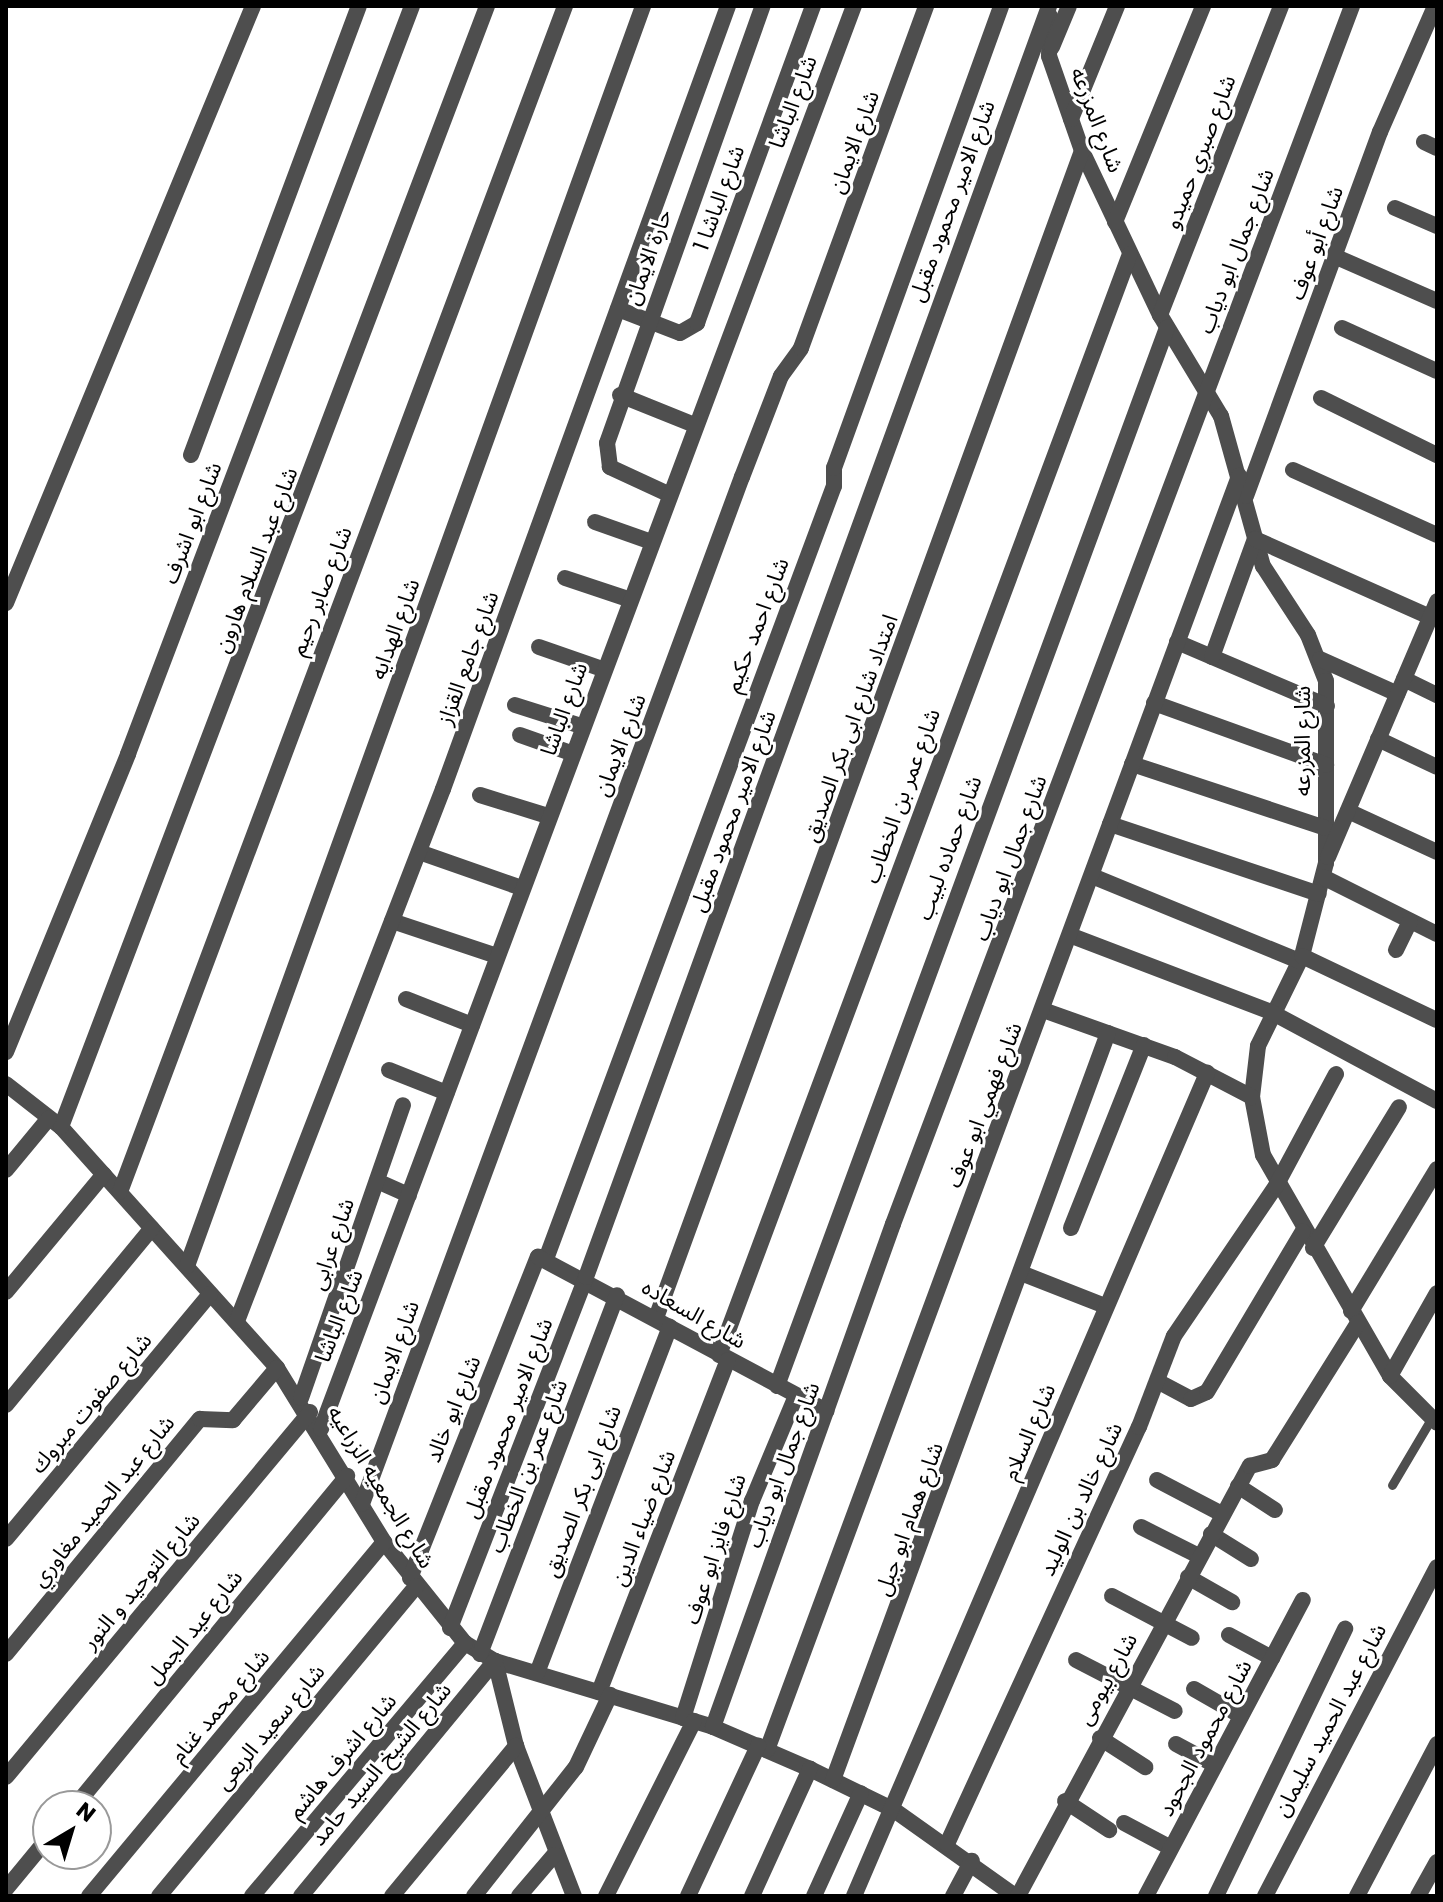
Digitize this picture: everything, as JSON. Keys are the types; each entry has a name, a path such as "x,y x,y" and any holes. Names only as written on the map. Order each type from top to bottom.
{"street":[{"path":"6,603 253,6"},
{"path":"191,455 359,6"},
{"name":"شارع ابو اشرف","path":"7,1047 128,754 412,6"},
{"name":"شارع عبد السلام هارون","path":"6,1170 55,1122 487,6"},
{"name":"شارع صابر رحيم","path":"120,1192 565,6"},
{"name":"شارع الهدايه","path":"187,1266 643,6"},
{"name":"شارع جامع القزاز","path":"237,1321 419,852 728,6"},
{"name":"حارة الايمان","path":"666,493 618,472 606,459 620,395 763,6"},
{"name":"شارع الباشا 1","path":"618,309 680,333 697,323 813,6"},
{"name":"شارع الباشا","path":"321,1429 666,493 854,6"},
{"name":"شارع الايمان","path":"362,1504 742,477 781,376 801,348 926,6"},
{"name":"شارع احمد حكيم","path":"542,1258 834,486 834,468 1001,6"},
{"name":"شارع المزرعه","path":"1049,6 1049,56 1082,151 1164,321 1207,388 1240,475 1255,539 1275,591 1320,659 1327,706 1324,870 1300,958 1271,1012 1258,1046 1252,1097 1276,1186 1390,1376 1434,1421"},
{"name":"شارع الامير محمود مقبل","path":"450,1628 586,1277 1049,6"},
{"path":"1049,56 1069,6"},
{"path":"1071,119 1117,6"},
{"path":"1115,222 1203,6"},
{"name":"شارع صبري حميدو","path":"1164,321 1281,6"},
{"name":"شارع جمال ابو دياب","path":"713,1727 826,1411 1352,6"},
{"name":"شارع أبو عوف","path":"1245,497 1334,256 1435,6"},
{"name":"امتداد شارع ابى بكر الصديق","path":"663,1322 1082,151"},
{"path":"1395,208 1437,226"},
{"name":"شارع عمر بن الخطاب","path":"724,1358 1130,254"},
{"path":"1334,256 1437,301"},
{"name":"شارع حماده لبيب","path":"777,1386 1164,321"},
{"path":"1342,328 1437,371"},
{"path":"620,395 692,424"},
{"path":"1321,398 1437,455"},
{"path":"1293,470 1437,535"},
{"name":"شارع فهمي ابو عوف","path":"688,1896 762,1748 1072,936 1154,703 1240,475"},
{"path":"595,522 649,541"},
{"path":"1212,657 1255,539 1432,621"},
{"path":"565,578 628,599"},
{"path":"1437,601 1432,621 1378,739 1324,870 1437,934"},
{"path":"1177,642 1327,706"},
{"path":"539,647 602,669"},
{"path":"1320,659 1437,695"},
{"path":"1154,703 1326,765"},
{"path":"515,705 581,726"},
{"path":"520,735 571,753"},
{"path":"1378,739 1437,767"},
{"path":"1132,764 1325,828"},
{"path":"480,795 548,816"},
{"path":"1348,811 1437,852"},
{"path":"1110,824 1319,894"},
{"path":"419,852 522,888"},
{"path":"1092,876 1300,958 1437,1020"},
{"path":"392,921 497,956"},
{"path":"1396,950 1410,921"},
{"path":"1072,936 1271,1012 1437,1101"},
{"path":"406,999 472,1025"},
{"path":"1043,1010 1144,1045 1252,1097"},
{"name":"شارع همام ابو جبل","path":"833,1780 1108,1033"},
{"path":"1071,1228 1144,1045"},
{"path":"389,1070 447,1093"},
{"name":"شارع السلام","path":"854,1896 894,1810 1105,1306 1207,1073"},
{"name":"شارع خالد بن الوليد","path":"947,1844 1159,1382 1174,1336 1276,1186 1336,1074"},
{"name":"شارع الجمعيه الزراعيه","path":"6,1084 55,1122 277,1368 321,1429 384,1542 413,1582 465,1643 487,1657 713,1727 810,1769 894,1810 972,1861 1016,1896"},
{"name":"شارع عرابى","path":"305,1405 403,1105"},
{"path":"1313,1248 1399,1107"},
{"path":"1354,1317 1437,1169"},
{"path":"6,1292 104,1174"},
{"path":"377,1181 409,1195"},
{"path":"6,1405 152,1228"},
{"path":"1159,1382 1191,1399 1207,1392 1303,1231"},
{"name":"شارع السعاده","path":"542,1258 586,1277 724,1358 826,1411"},
{"name":"شارع ابو خالد","path":"413,1582 542,1258"},
{"path":"1021,1273 1105,1306"},
{"path":"1390,1376 1437,1293"},
{"name":"شارع صفوت مبروك","path":"6,1539 210,1294"},
{"name":"شارع عمر بن الخطاب","path":"487,1657 617,1295"},
{"name":"شارع بيومى","path":"1016,1896 1238,1486 1252,1463 1272,1460 1354,1317"},
{"name":"شارع ابى بكر الصديق","path":"537,1673 663,1322"},
{"name":"شارع ضياء الدين","path":"474,1896 584,1755 724,1358"},
{"name":"شارع عبد الحميد مغاوري","path":"6,1654 200,1419 233,1420 277,1368"},
{"name":"شارع فايز ابو عوف","path":"606,1896 688,1720 752,1501 796,1396"},
{"name":"شارع التوحيد و النور","path":"6,1777 305,1405"},
{"name":"شارع عيد الجمل","path":"88,1790 347,1476"},
{"path":"1157,1480 1222,1514"},
{"path":"1238,1486 1275,1510"},
{"path":"1141,1527 1199,1556"},
{"path":"1211,1534 1251,1559"},
{"name":"شارع محمد غنام","path":"89,1896 384,1542"},
{"name":"شارع عبد الحميد سليمان","path":"1265,1896 1437,1567"},
{"path":"1188,1577 1232,1602"},
{"name":"شارع سعيد الربعى","path":"159,1896 413,1582"},
{"path":"1112,1596 1192,1638"},
{"name":"شارع محمود الجحود","path":"1146,1896 1303,1600"},
{"path":"1216,1896 1345,1629"},
{"path":"1229,1635 1272,1658"},
{"name":"شارع اشرف هاشم","path":"252,1896 465,1643"},
{"path":"487,1657 554,1855 574,1896"},
{"name":"شارع الشيخ السيد حامد","path":"301,1896 487,1657"},
{"path":"1076,1660 1175,1711"},
{"path":"1194,1689 1241,1716"},
{"path":"1100,1738 1145,1767"},
{"path":"1176,1744 1215,1765"},
{"path":"1357,1896 1437,1744"},
{"path":"392,1896 516,1746"},
{"path":"752,1896 810,1769"},
{"path":"814,1896 861,1793"},
{"path":"1065,1801 1116,1827 1171,1848"},
{"path":"519,1896 554,1855"},
{"path":"6,1889 32,1857"},
{"path":"953,1896 972,1861"},
{"path":"1418,1896 1437,1862"}],"lane":[{"path":"1392,1485 1434,1421"}]}
